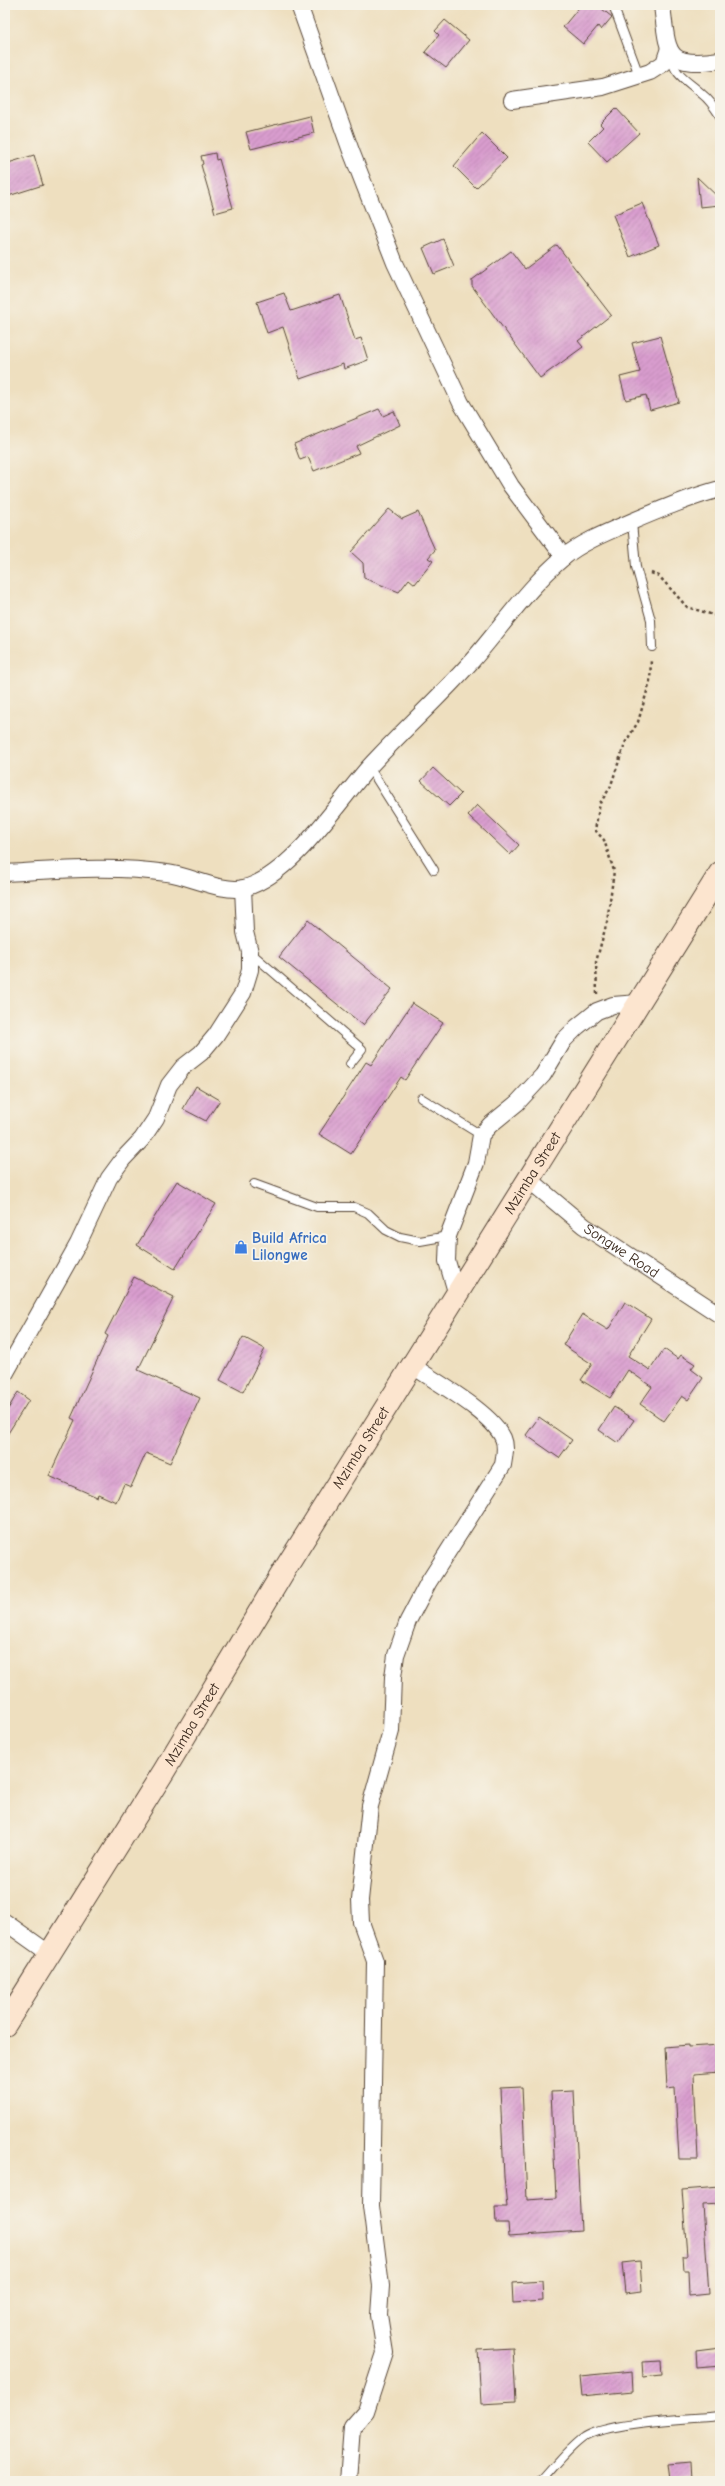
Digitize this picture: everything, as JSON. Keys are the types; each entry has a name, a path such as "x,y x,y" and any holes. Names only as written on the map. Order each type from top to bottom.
{"main road":[{"name":"Mzimba Street","path":"5,2025 285,1569 720,873"}],"street":[{"path":"299,5 350,151 395,263 461,403 511,486 564,557"},
{"path":"512,100 603,87 658,68 667,57 669,48 662,5"},
{"path":"669,48 679,60 689,64 720,60"},
{"path":"5,873 100,868 168,873 200,880 223,888 243,888 267,878 290,860 369,767 470,664 538,583 564,557 598,536 684,499 720,489"},
{"path":"5,1374 75,1250 108,1178 122,1159 142,1139 156,1118 169,1085 183,1067 201,1053 216,1035 243,993 250,970 250,952 245,932 243,888"},
{"path":"457,1295 447,1261 448,1236 476,1163 481,1136 490,1125 517,1103 543,1075 564,1040 597,1011 613,1005 638,1003"},
{"name":"Songwe Road","path":"528,1179 584,1226 720,1315"},
{"path":"348,2481 352,2427 366,2411 385,2353 380,2315 381,2286 371,2206 375,1961 361,1922 360,1900 370,1806 391,1731 393,1677 396,1655 408,1621 428,1582 503,1465 505,1452 504,1440 487,1417 413,1366"},
{"path":"5,1922 50,1954"}],"lane":[{"path":"612,5 639,75"},
{"path":"669,48 676,72 702,94 720,116"},
{"path":"632,522 636,567 651,620 652,647"},
{"path":"369,767 434,870"},
{"path":"250,952 362,1049 350,1064"},
{"path":"422,1098 481,1136"},
{"path":"254,1184 318,1207 354,1207 368,1213 386,1230 400,1237 420,1241 448,1236"},
{"path":"541,2481 573,2446 585,2436 604,2428 720,2416"}],"path":[{"path":"636,567 659,576 687,607 720,618"},
{"path":"597,1011 596,962 608,922 614,871 604,840 596,830 596,817 600,803 610,788 625,743 638,722 650,681 652,647"}],"building":[{"path":"581,5 597,5 612,17 601,30 598,26 583,44 563,27"},
{"path":"445,20 469,40 446,68 425,52 439,35 435,31"},
{"path":"616,108 639,133 607,162 588,142 603,127 600,124"},
{"path":"310,116 314,133 251,149 246,132"},
{"path":"482,133 507,158 476,188 454,166"},
{"path":"215,153 216,160 219,159 233,208 215,213 201,165 203,164 201,156"},
{"path":"34,155 43,185 5,197 5,164"},
{"path":"697,177 720,199 720,205 700,207"},
{"path":"642,203 659,245 630,257 613,215"},
{"path":"443,239 454,266 434,274 423,248"},
{"path":"557,245 611,315 578,341 583,347 540,378 472,286 472,280 511,251 525,269"},
{"path":"284,293 291,311 340,295 355,340 361,338 368,360 344,369 343,364 300,379 283,327 267,333 257,302"},
{"path":"660,336 679,402 650,410 646,395 626,400 620,377 640,372 632,343"},
{"path":"379,409 383,416 394,411 400,425 356,446 359,453 314,471 308,457 300,460 294,444"},
{"path":"389,509 402,519 418,512 435,550 428,558 433,561 415,584 409,579 399,592 364,578 363,563 351,552"},
{"path":"433,768 461,794 449,806 421,781"},
{"path":"477,805 519,845 510,855 468,815"},
{"path":"308,920 392,989 363,1025 279,957"},
{"path":"412,1003 443,1023 405,1080 401,1077 351,1154 319,1134 366,1062 371,1065"},
{"path":"196,1086 220,1100 206,1121 183,1109"},
{"path":"177,1181 216,1204 175,1269 137,1245"},
{"path":"134,1277 174,1297 138,1370 200,1398 170,1463 146,1453 131,1487 124,1484 116,1502 98,1494 97,1497 49,1476 75,1420 71,1418 108,1336 105,1334"},
{"path":"625,1302 651,1319 628,1356 650,1370 664,1349 678,1359 681,1355 695,1364 691,1369 703,1378 688,1400 682,1396 664,1421 640,1404 652,1387 628,1370 610,1398 581,1380 592,1364 563,1345 582,1314 608,1330"},
{"path":"243,1337 265,1349 243,1392 220,1380"},
{"path":"18,1392 29,1400 5,1438 5,1414"},
{"path":"614,1407 634,1420 618,1443 599,1430"},
{"path":"539,1417 572,1440 559,1458 526,1435"},
{"path":"688,2045 688,2047 720,2045 720,2072 694,2074 698,2159 679,2159 675,2088 667,2089 665,2047"},
{"path":"522,2087 527,2200 556,2198 551,2092 574,2091 581,2231 509,2236 508,2223 496,2223 495,2207 507,2207 504,2177 500,2088"},
{"path":"720,2187 720,2204 703,2205 709,2294 689,2296 688,2270 684,2270 683,2256 687,2256 682,2190"},
{"path":"640,2261 642,2291 625,2293 622,2263"},
{"path":"542,2281 543,2301 513,2303 512,2283"},
{"path":"720,2347 720,2366 697,2368 696,2350"},
{"path":"513,2348 516,2402 481,2404 478,2350"},
{"path":"661,2361 662,2375 643,2377 642,2362"},
{"path":"632,2371 633,2391 582,2396 580,2376"},
{"path":"691,2462 692,2478 670,2480 668,2464"}],"place":[{"name":"Build Africa Lilongwe","path":"241,1247"}]}
